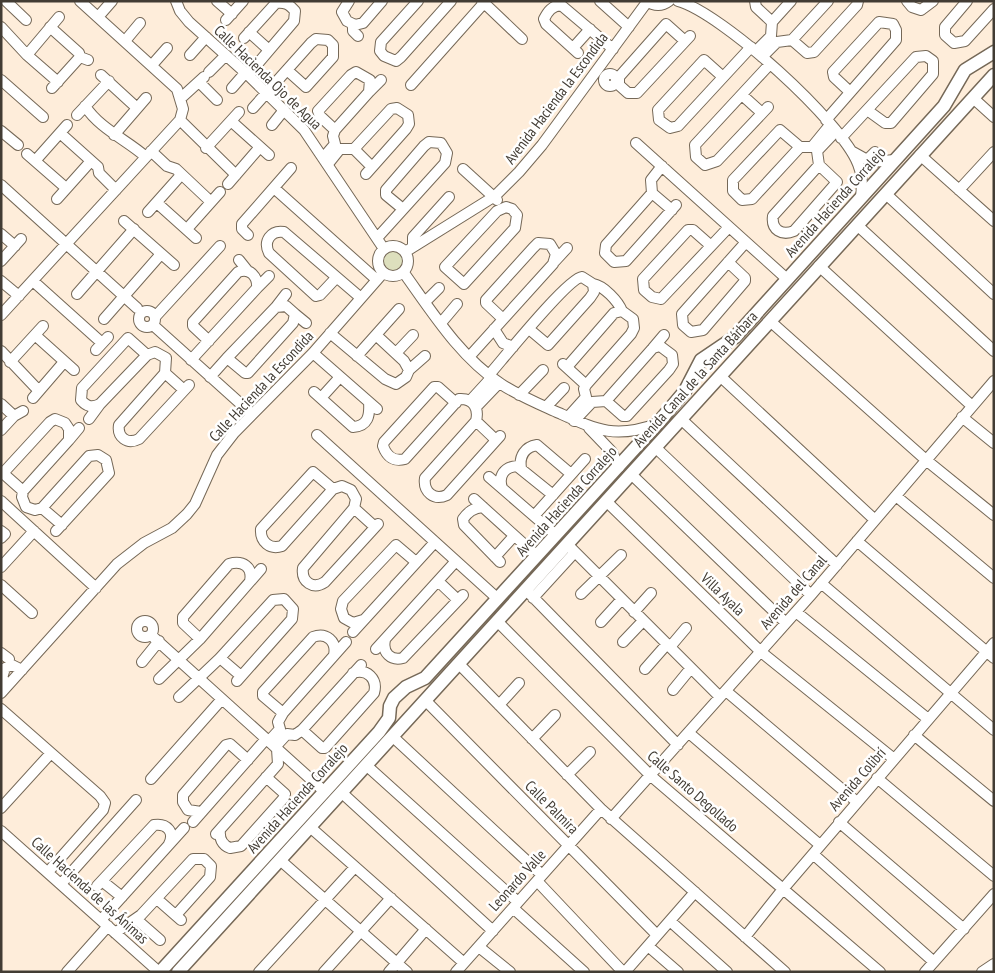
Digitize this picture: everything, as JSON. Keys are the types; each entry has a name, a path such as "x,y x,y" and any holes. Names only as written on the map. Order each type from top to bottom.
{"main road":[{"name":"Avenida Hacienda Corralejo","path":"160,972 380,732 389,718 390,706 401,691 425,678 619,467 685,391 701,360 735,337 944,106 965,70 994,52"},
{"name":"Avenida Canal de la Santa Bárbara","path":"178,972 497,621 529,594 557,564 606,501 994,75"},
{"path":"641,442 653,449"}],"street":[{"path":"6,1 26,20"},
{"path":"1,315 180,120 183,109 182,98 177,89 80,1"},
{"path":"98,17 112,1"},
{"path":"217,1 229,17 243,1"},
{"path":"353,25 363,23 382,1"},
{"path":"380,51 381,42 418,1"},
{"path":"600,1 612,5 629,27"},
{"path":"646,2 655,6 664,5 669,1"},
{"path":"678,1 723,24 760,55 833,128 859,164 862,181 860,198"},
{"path":"755,1 756,7 772,22"},
{"path":"742,95 765,110 717,161 705,165 694,154 696,145 742,95 771,36 772,22 791,1"},
{"path":"648,113 670,128 678,126 723,77 760,55 777,42 792,40 828,1"},
{"path":"792,40 807,53 814,52 858,5 858,1"},
{"path":"909,4 922,10 933,1"},
{"path":"967,1 945,26 945,35 954,43 965,41 994,9"},
{"path":"232,88 269,50 297,17 290,5 283,2 276,3 247,35 269,50"},
{"path":"411,85 483,2 522,39"},
{"name":"Avenida Hacienda la Escondida","path":"409,249 495,196 542,145 601,74 613,49 646,2"},
{"name":"Calle Hacienda Ojo de Agua","path":"180,3 189,22 247,74 304,130 378,237 384,249"},
{"path":"389,69 447,3"},
{"path":"346,4 344,16 353,25 353,31 358,36"},
{"path":"335,17 346,4"},
{"path":"590,29 576,50 546,24 544,19 547,12 555,5 561,5 590,29 613,49"},
{"path":"27,55 59,17"},
{"path":"815,149 833,128 849,91 896,40 896,30 893,24 879,22 832,75 849,91"},
{"path":"125,41 140,23"},
{"path":"617,84 619,77 666,24 688,38 637,93 628,93"},
{"path":"1,27 55,85 84,58 50,27"},
{"path":"190,55 206,37"},
{"path":"253,108 287,70 316,39 328,40 338,51 306,86 287,70"},
{"path":"370,45 384,56 396,61"},
{"path":"152,65 167,48"},
{"path":"182,98 226,55"},
{"path":"833,128 868,110 916,58 921,55 930,58 935,64 933,74 888,124 868,110"},
{"path":"661,122 658,110 704,60 723,77"},
{"path":"335,130 320,116 318,111 356,72 367,77 370,84 369,92"},
{"path":"601,74 607,86 617,84"},
{"path":"77,115 105,78 137,108"},
{"path":"204,78 217,100"},
{"path":"1,80 43,117"},
{"path":"326,161 335,144 332,136 335,130 381,80"},
{"path":"617,84 636,102"},
{"path":"114,135 146,98"},
{"path":"973,98 994,116"},
{"path":"85,106 114,135 149,154 166,166 172,167 211,202"},
{"path":"326,161 340,149 354,149 391,109 397,108 418,123"},
{"path":"272,125 284,110"},
{"path":"206,148 239,112"},
{"path":"354,149 369,170 406,129 409,124 406,113"},
{"path":"180,120 206,148 236,175"},
{"path":"231,121 269,156"},
{"path":"36,161 67,125"},
{"path":"752,199 745,200 737,196 732,187 733,180 778,131 782,130 800,147 815,149"},
{"path":"1,131 18,145"},
{"path":"60,133 98,167 99,173 116,190"},
{"path":"378,237 403,209 446,160 447,152 441,143 429,142 424,146 386,190 386,195 403,209"},
{"path":"636,143 787,279"},
{"path":"228,184 260,147"},
{"path":"744,208 800,147"},
{"path":"773,216 773,224 777,231 785,234 794,231 837,182 819,165 815,149"},
{"path":"850,149 883,162 895,160"},
{"path":"959,190 994,152"},
{"path":"27,154 66,188"},
{"path":"920,155 994,221"},
{"path":"57,199 91,161"},
{"path":"764,227 819,165"},
{"path":"652,192 674,207 626,261 618,263 610,260 605,253 606,245 652,192 651,180 662,166"},
{"path":"248,235 240,227 291,168"},
{"path":"464,169 495,196 501,208"},
{"path":"148,212 182,175"},
{"path":"1,185 65,245 137,308"},
{"path":"274,188 380,276 396,276 404,273 409,262 409,249 413,237 449,197"},
{"path":"187,229 220,192"},
{"path":"886,194 994,294"},
{"path":"157,202 196,238"},
{"path":"501,208 512,209 518,218 515,228 464,284 445,267 501,208"},
{"path":"124,221 174,265"},
{"path":"274,222 361,298"},
{"path":"857,225 994,351"},
{"path":"710,245 692,230 688,230 643,280 642,287 647,295 658,303 710,245 729,227"},
{"path":"77,294 134,229"},
{"path":"284,232 272,234 263,245 269,253 318,297 336,278"},
{"path":"1,234 18,242 1,261"},
{"path":"675,323 746,242"},
{"path":"503,319 485,302 538,243 550,244 555,250 555,261"},
{"path":"220,246 154,321 174,344 252,414"},
{"path":"380,276 378,258 384,249 395,246 409,249"},
{"path":"469,357 567,248"},
{"path":"104,319 161,254"},
{"path":"239,260 256,278 257,288"},
{"path":"682,314 682,322 687,329 695,333 703,330 745,281 745,278 728,262"},
{"path":"819,266 972,406"},
{"path":"209,341 191,324 238,272 247,270"},
{"path":"404,273 440,323 469,357 493,378 519,395 589,428 606,444 619,467"},
{"path":"191,360 269,276"},
{"name":"Calle Hacienda la Escondida","path":"5,689 129,554 172,528 187,514 195,504 217,455 252,414 313,353 380,276"},
{"path":"473,404 513,347 576,278 582,276 598,285 619,304 634,324 631,334 586,385 584,389 586,397 571,419"},
{"path":"33,280 102,343"},
{"path":"1,281 19,296"},
{"path":"529,329 548,345 593,295 591,282"},
{"path":"425,302 439,288"},
{"path":"210,376 276,307 286,294"},
{"path":"440,323 457,304"},
{"path":"276,307 286,306 306,323"},
{"path":"357,356 399,309"},
{"path":"227,358 247,374 293,323 293,311"},
{"path":"586,385 565,365 609,317 614,313 625,313"},
{"path":"770,321 926,460 994,515"},
{"path":"10,362 43,326"},
{"path":"494,329 498,339 513,347"},
{"path":"330,333 390,383 396,384 401,381 409,370 425,356"},
{"path":"35,335 74,370"},
{"path":"376,335 396,353 409,370"},
{"path":"396,353 413,335"},
{"path":"571,419 592,402 606,401 664,335"},
{"path":"81,400 82,388 128,338 147,355"},
{"path":"163,356 174,344"},
{"path":"606,401 623,416 627,416 670,370 673,359 667,350 660,346 653,348"},
{"path":"1,351 36,395 64,362"},
{"path":"89,419 100,404 147,355 155,352 163,356 167,366 165,373 110,435"},
{"path":"313,353 377,409"},
{"path":"519,395 543,370"},
{"path":"125,440 139,439 187,388 165,373"},
{"path":"720,376 875,520"},
{"path":"340,377 318,395 353,427 361,426 366,422 370,415 369,402"},
{"name":"Avenida del Canal","path":"612,818 811,595 994,381"},
{"path":"405,459 397,461 390,458 384,450 384,442 436,386 456,403"},
{"path":"546,407 564,388"},
{"path":"71,392 89,406 100,404"},
{"path":"396,470 459,399 473,404 478,414 476,421 425,478 425,488 430,495 439,498 448,495 498,438 476,421"},
{"path":"1,404 19,413 1,430"},
{"path":"53,412 70,429 68,440"},
{"path":"962,417 994,443"},
{"path":"681,419 837,565"},
{"path":"23,491 4,473 50,422 60,420"},
{"path":"589,428 624,433 657,424"},
{"path":"119,425 118,430 136,450"},
{"path":"79,428 23,491 22,497 26,506 35,510 42,508 98,445"},
{"path":"317,435 498,599"},
{"path":"521,468 522,455 526,450 537,445 572,474"},
{"path":"653,449 811,595"},
{"path":"89,456 101,456 119,471"},
{"path":"534,516 585,459"},
{"path":"42,508 59,528 109,473 108,463"},
{"path":"502,488 500,480 503,472 509,467 521,468 553,495"},
{"path":"333,490 313,472 262,528 262,538 266,544 274,548 282,546 333,490 338,487 351,490 356,499 354,508 305,564 302,571 306,582 314,586 325,582 377,525 354,508"},
{"path":"631,474 786,623"},
{"path":"351,490 363,477"},
{"path":"489,477 556,535"},
{"path":"896,496 994,578"},
{"path":"474,499 537,556"},
{"path":"1,501 17,516 32,535 96,588"},
{"name":"Villa Ayala","path":"606,501 761,652 894,759"},
{"path":"17,516 26,506"},
{"path":"482,507 466,515 463,519 464,525 498,559 514,536"},
{"path":"1,531 5,534 1,538"},
{"path":"1,567 32,535"},
{"path":"1,573 32,535"},
{"path":"857,541 990,655"},
{"path":"353,632 435,542"},
{"path":"363,620 353,623 344,618 341,609 343,602 396,545 416,562"},
{"path":"571,548 691,668 857,802"},
{"path":"582,594 621,555"},
{"path":"376,649 456,561"},
{"path":"200,639 183,624 183,617 230,564 242,563 248,567 251,571 250,581"},
{"path":"160,679 200,639 261,569"},
{"path":"384,640 384,648 389,656 397,659 403,658 460,597 438,581"},
{"path":"821,583 994,730"},
{"path":"1,585 32,613"},
{"path":"634,612 651,593"},
{"path":"529,594 678,745"},
{"path":"179,698 220,658 273,600 284,599 290,603 294,613 292,620 239,679 220,658"},
{"path":"601,622 622,599"},
{"path":"796,612 928,719"},
{"name":"Calle Santo Degollado","path":"497,621 651,776 880,972"},
{"path":"623,642 643,621"},
{"path":"645,669 686,628"},
{"path":"283,713 263,696 263,692 312,637 321,635 330,638 334,647 334,655"},
{"path":"142,662 155,638 324,792"},
{"path":"266,777 283,791 285,794 283,798 241,846 230,848 223,844 217,833 266,777 278,764 272,744 280,729 278,722 283,713 346,642"},
{"name":"Avenida Colibrí","path":"746,937 839,822 950,693 990,655 994,643"},
{"path":"5,689 2,678 4,662 22,670"},
{"path":"459,664 601,809 785,972"},
{"path":"68,972 108,926 122,897 248,760 287,734 295,735 302,730 361,665"},
{"path":"673,690 691,668"},
{"path":"302,730 322,748 325,748 374,693 375,681 371,676 365,672 353,673"},
{"path":"500,705 519,683"},
{"path":"151,779 222,699"},
{"name":"Calle Palmira","path":"425,700 657,935"},
{"path":"1,709 100,796 105,803 103,810 48,872"},
{"path":"532,739 555,715"},
{"path":"689,733 820,845"},
{"path":"392,736 540,878 624,972 695,892"},
{"path":"914,736 994,801"},
{"path":"201,812 188,810 182,802 182,795 226,745 228,743 248,760"},
{"path":"567,775 590,752"},
{"path":"1,808 51,753"},
{"path":"366,765 516,905 584,972"},
{"path":"877,778 994,876"},
{"path":"341,792 492,931"},
{"path":"60,884 136,800"},
{"name":"Leonardo Valle","path":"456,972 601,809"},
{"path":"839,822 964,929"},
{"path":"122,897 100,883 154,825 165,826 169,829 171,834 169,845"},
{"path":"310,827 464,963"},
{"name":"Calle Hacienda de las Ánimas","path":"1,831 160,972"},
{"path":"813,854 934,962"},
{"path":"108,926 136,919 193,859 200,858 209,863 211,868 210,877 178,917 157,899"},
{"path":"280,860 407,972"},
{"path":"259,972 355,867"},
{"path":"925,972 994,894"},
{"path":"324,972 391,898"},
{"path":"136,919 160,940"},
{"path":"670,921 728,972"},
{"path":"389,972 426,929"},
{"path":"648,946 678,972"},
{"path":"478,947 510,972"},
{"path":"982,972 994,964"}],"green space":[{"path":"393,250 398,251 404,257 404,267 398,273 393,274 388,273 382,267 381,262 382,257 388,251"}]}
